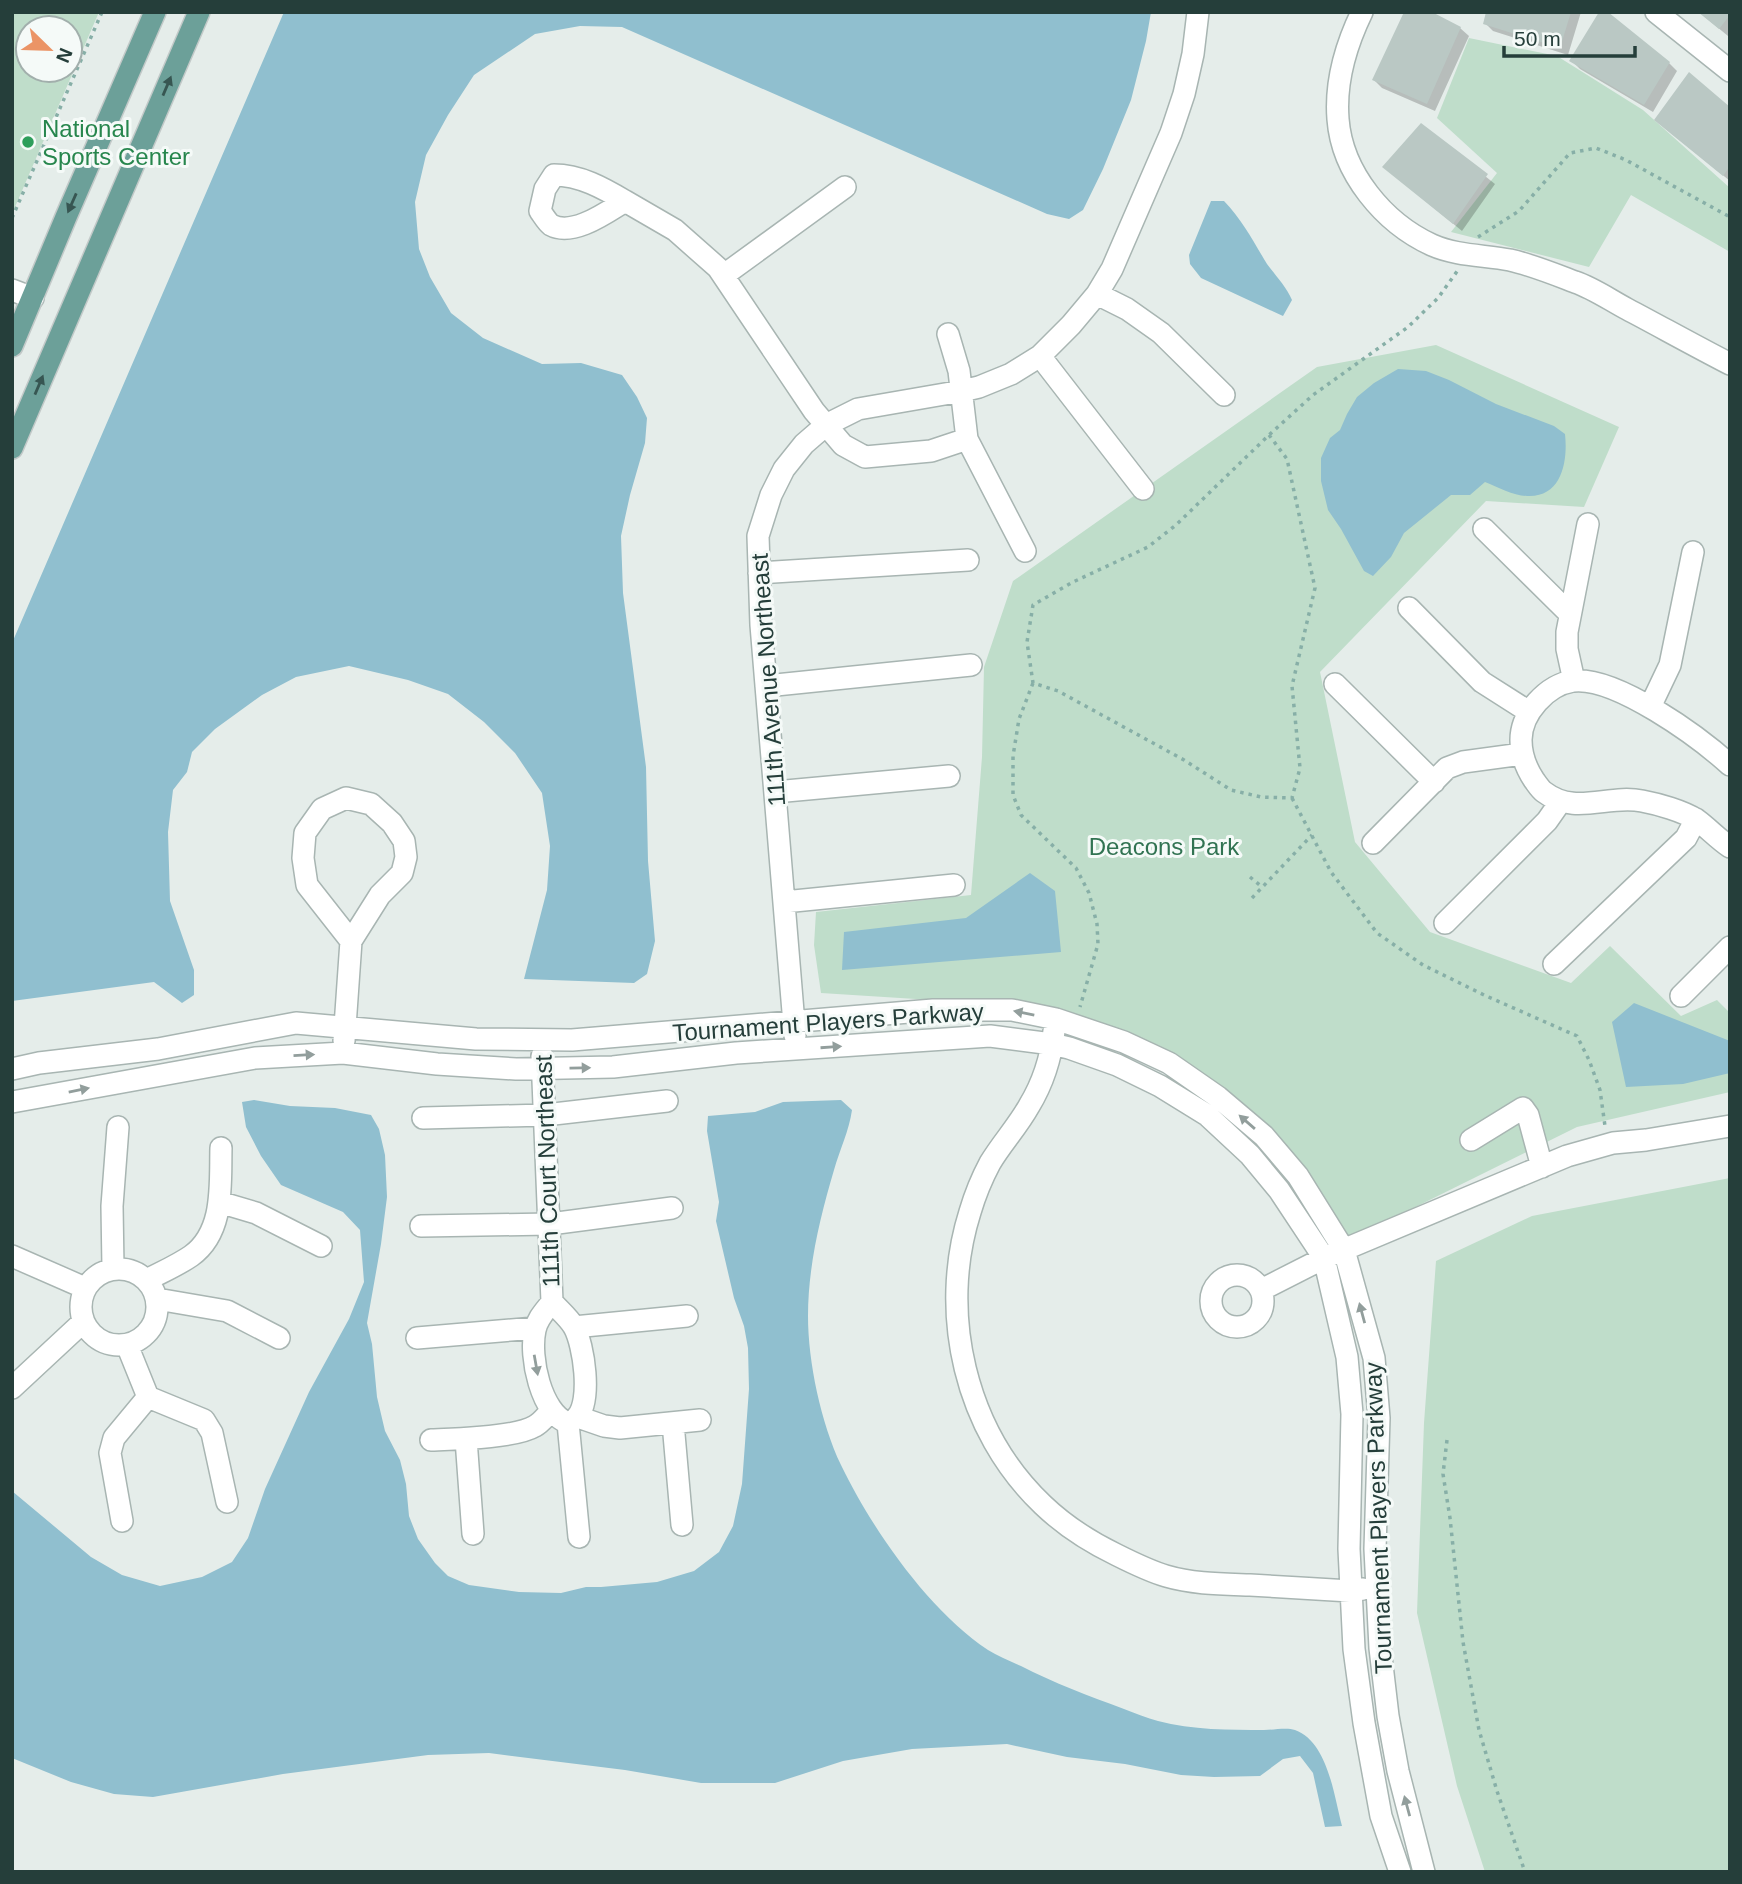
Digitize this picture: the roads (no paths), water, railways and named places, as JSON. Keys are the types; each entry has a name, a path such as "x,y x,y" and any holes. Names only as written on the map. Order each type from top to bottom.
{"main road":[{"path":"12,346 155,12"},
{"path":"12,448 199,12"}],"street":[{"name":"111th Avenue Northeast","path":"796,1049 761,625 758,536 771,495 783,468 804,444 827,425 858,409 962,391 1011,374 1040,356 1071,325 1097,294 1112,269 1171,133 1194,54 1198,12"},
{"path":"1362,12 1350,37 1340,74 1338,120 1346,154 1361,183 1379,207 1404,229 1433,246 1467,255 1510,260 1578,283 1730,363"},
{"path":"1656,12 1730,71"},
{"path":"724,275 845,187"},
{"path":"625,201 675,230 719,268 814,411 843,445 865,457 931,452 967,439"},
{"path":"12,290 33,298"},
{"path":"1097,294 1126,309 1161,333 1224,395"},
{"path":"947,334 962,391 967,439 1025,551"},
{"path":"1040,356 1143,489"},
{"path":"1574,681 1567,649 1570,614 1588,524"},
{"path":"1483,529 1570,614"},
{"path":"1650,707 1670,666 1693,552"},
{"path":"760,573 968,560"},
{"path":"1409,608 1482,682 1530,712"},
{"path":"766,686 971,665"},
{"path":"1730,765 1706,744 1650,707 1597,682 1574,681 1556,686 1540,698 1530,712 1520,738 1528,771 1543,792 1576,805 1639,800 1667,807 1696,819 1730,846"},
{"path":"1335,684 1434,782"},
{"path":"1373,843 1447,768 1463,762 1522,754"},
{"path":"775,792 949,776"},
{"path":"343,1053 351,941 380,895 402,873 406,857 404,841 392,823 371,804 346,798 322,809 305,832 303,858 307,885 351,941"},
{"path":"1445,923 1547,821 1562,801"},
{"path":"1554,964 1686,838 1696,819"},
{"path":"784,902 954,885"},
{"path":"1681,996 1730,947"},
{"name":"Tournament Players Parkway","path":"12,1069 38,1063 158,1049 296,1023 476,1039 572,1040 933,1010 1012,1010 1065,1021 1124,1042 1169,1063 1218,1097 1264,1136 1298,1176 1344,1250 1374,1358 1379,1418 1375,1549 1380,1648 1398,1771 1423,1869"},
{"path":"1065,1021 1052,1044 1039,1088 979,1186 970,1212 958,1268 958,1333 964,1364 973,1395 1001,1453 1042,1504 1068,1527 1096,1545 1165,1575 1198,1583 1350,1591 1376,1588"},
{"name":"Tournament Players Parkway","path":"12,1102 255,1058 343,1053 437,1064 516,1069 613,1067 736,1053 990,1036 1052,1044 1117,1065 1160,1086 1207,1115 1250,1155 1279,1190 1324,1258 1347,1357 1352,1414 1349,1549 1354,1649 1381,1816 1401,1872"},
{"name":"111th Court Northeast","path":"541,1040 552,1302"},
{"path":"423,1118 545,1115 667,1101"},
{"path":"1471,1140 1523,1108 1528,1115 1542,1167"},
{"path":"1261,1290 1324,1258 1567,1156 1613,1143 1730,1126"},
{"path":"113,1268 112,1206 118,1128"},
{"path":"152,1290 206,1242 215,1224 219,1202 221,1148"},
{"path":"219,1202 257,1213 321,1246"},
{"path":"421,1226 550,1224 672,1208"},
{"path":"12,1256 85,1288"},
{"path":"113,1268 128,1269 139,1274 152,1290 157,1315 149,1332 127,1345 110,1345 94,1337 83,1322 80,1309 85,1288 100,1273 113,1268"},
{"path":"152,1290 227,1311 279,1338"},
{"path":"431,1440 466,1439 524,1431 566,1417 585,1397 583,1358 574,1327 552,1302 535,1328 533,1347 536,1370 545,1400 566,1417 620,1428 700,1420"},
{"path":"574,1327 687,1316"},
{"path":"12,1388 83,1322"},
{"path":"417,1338 535,1328"},
{"path":"127,1345 148,1397 204,1420 212,1433 227,1502"},
{"path":"122,1521 110,1453 114,1438 148,1397"},
{"path":"566,1417 579,1537"},
{"path":"673,1423 682,1525"},
{"path":"466,1439 473,1534"},
{"path":"1401,1872 1423,1869"}],"water":[{"path":"284,12 1151,12 1131,100 1083,210 1069,219 1047,214 622,27 580,26 535,34 474,75 426,155 415,202 419,249 430,277 451,313 483,338 542,364 581,363 622,375 647,418 645,443 621,536 623,593 646,767 648,861 655,941 647,974 634,983 524,979 547,890 550,846 542,793 515,753 484,722 448,694 408,680 349,666 296,677 262,695 215,729 192,752 187,772 173,790 168,832 170,901 194,970 194,995 182,1003 154,982 12,1001 12,643"},
{"path":"1211,201 1224,201 1231,209 1287,290 1292,300 1283,316 1201,278 1190,264 1189,255"},
{"path":"1398,369 1426,371 1496,404 1554,426 1565,434 1564,466 1555,484 1539,495 1517,495 1485,482 1470,495 1451,495 1404,533 1391,557 1373,576 1364,571 1328,510 1321,481 1321,458 1330,438 1340,430 1357,397"},
{"path":"1030,873 1055,891 1061,952 842,970 844,932 966,918"},
{"path":"1634,1003 1730,1041 1730,1073 1683,1084 1626,1087 1612,1022"},
{"path":"254,1100 290,1106 335,1108 371,1115 379,1129 385,1155 387,1197 367,1323 372,1344 377,1397 385,1431 400,1460 406,1484 409,1516 418,1539 448,1576 469,1585 519,1592 561,1593 586,1587 657,1582 694,1571 719,1552 733,1526 742,1484 749,1389 748,1348 716,1221 719,1202 707,1131 708,1116 755,1112 783,1102 841,1100 852,1110 816,1242 808,1316 810,1353 822,1412 834,1448 854,1490 885,1541 923,1591 966,1633 992,1652 1046,1678 1171,1724 1224,1730 1288,1729 1306,1736 1315,1746 1328,1771 1342,1826 1325,1827 1313,1773 1300,1756 1283,1759 1260,1776 1214,1777 1181,1775 1125,1764 1067,1757 1007,1744 912,1749 843,1761 775,1783 701,1783 625,1770 489,1753 428,1755 283,1774 153,1797 114,1794 71,1782 12,1758 12,1491 91,1557 122,1575 160,1586 202,1577 232,1562 248,1538 265,1489 309,1392 349,1319 364,1282 360,1230 343,1212 281,1185 261,1156 246,1127 242,1102"}],"place":[{"name":"National Sports Center","path":"28,142"}],"park label":[{"name":"Deacons Park","path":"1164,846"}]}
